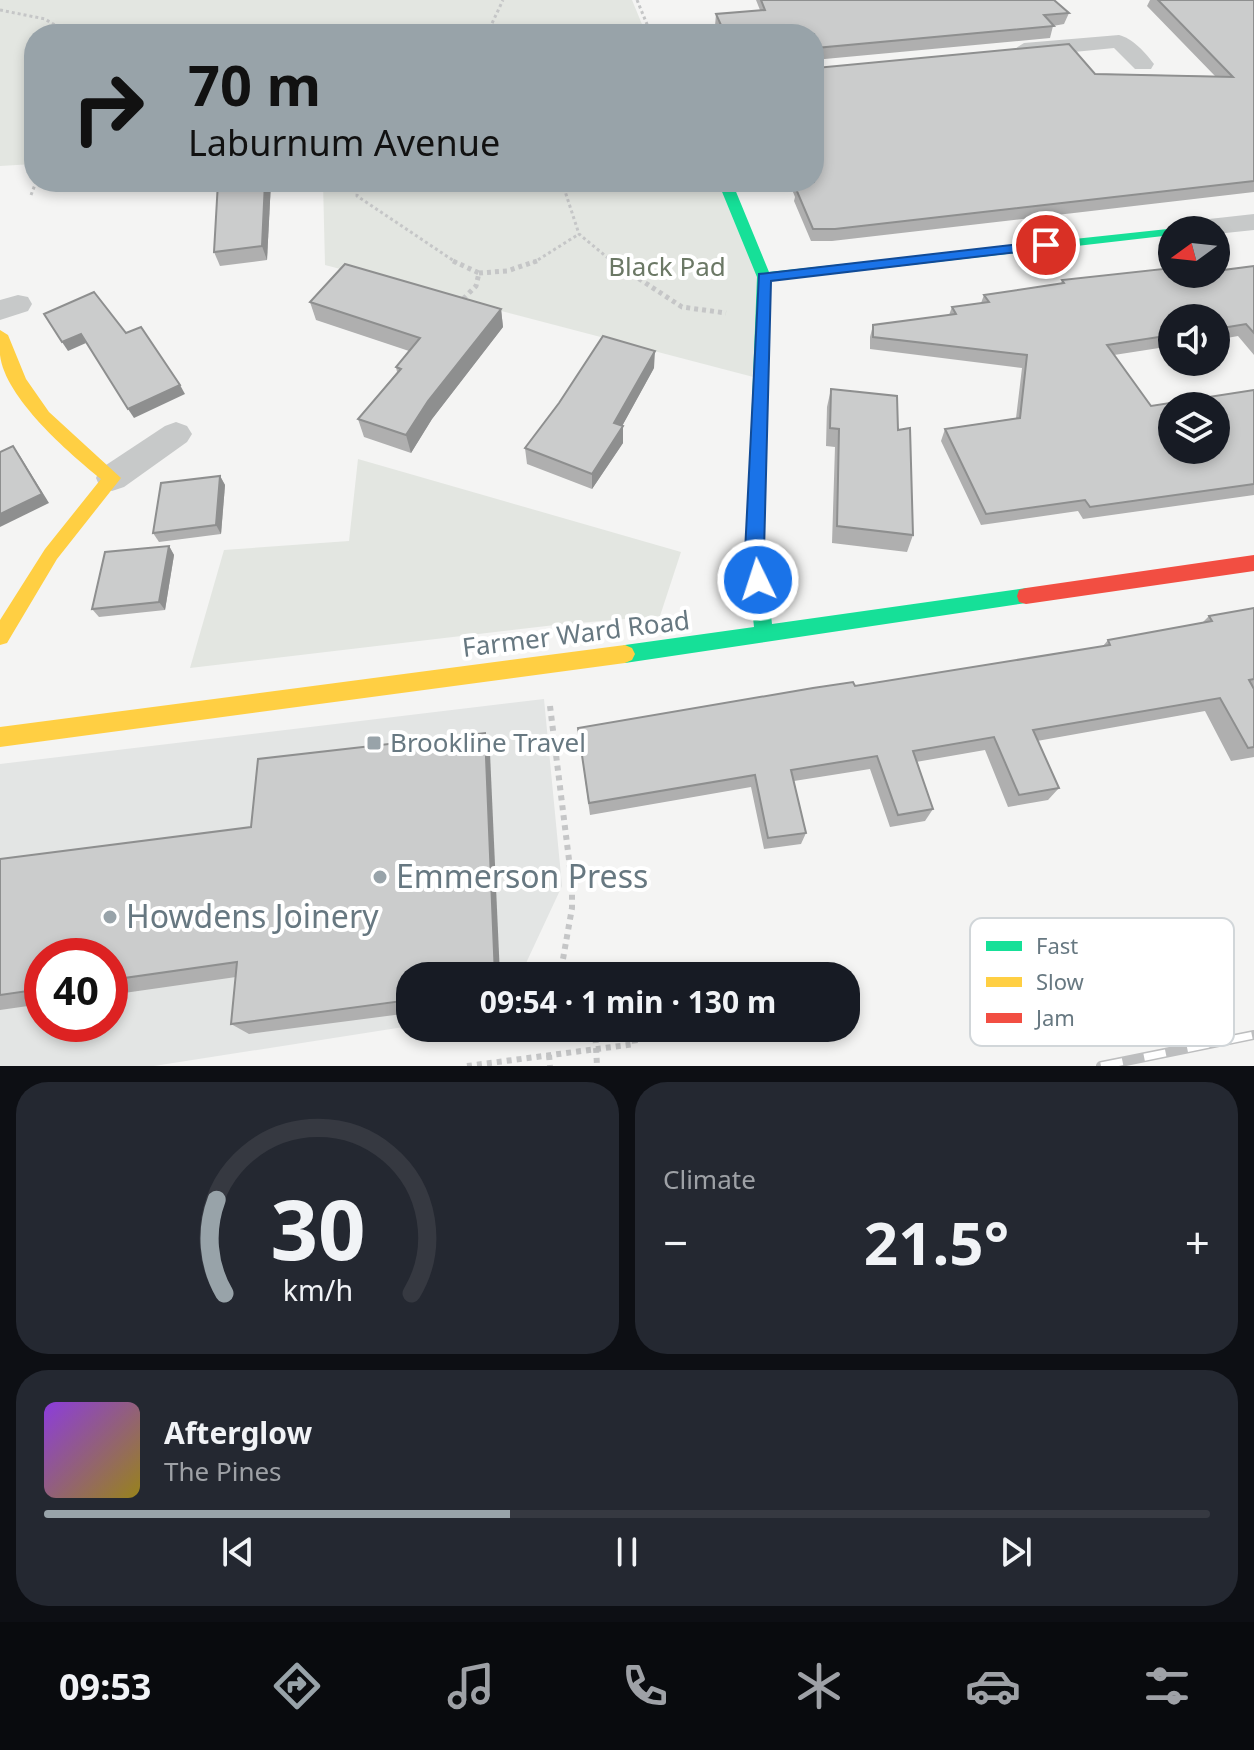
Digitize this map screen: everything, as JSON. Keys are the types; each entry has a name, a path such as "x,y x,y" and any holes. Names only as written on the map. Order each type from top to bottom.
{"street":[{"path":"997,53 1114,36 1143,64"},
{"path":"729,192 764,277 755,552 764,635"},
{"path":"1230,225 1254,222"},
{"path":"764,277 1158,233"},
{"path":"0,335 7,363 32,409 112,478"},
{"path":"0,637 19,598 64,534 112,478 176,434"},
{"name":"Farmer Ward Road","path":"0,737 764,635 1254,563"}],"path":[{"path":"492,24 503,0"},
{"path":"637,0 647,24"},
{"path":"0,10 45,19 53,24"},
{"path":"357,192 357,196 453,261 479,273 497,274 549,258 579,234"},
{"path":"566,192 579,234 623,270 682,307 763,318"},
{"path":"459,304 476,286 479,273"},
{"path":"545,665 572,884 572,908 562,962"},
{"path":"596,1042 597,1066"},
{"path":"467,1066 635,1042"},
{"path":"549,1055 550,1066"}],"shaded area":[{"path":"544,699 562,886 527,962 396,962 396,1028 154,1066 0,1066 0,764"}],"green space":[{"path":"0,0 632,0 642,24 24,24 24,165 0,166"},
{"name":"Black Pad","path":"323,192 729,192 764,277 761,379 325,265"},
{"path":"358,459 681,552 660,616 555,625 190,668 224,550 349,541"}],"building":[{"path":"761,0 1054,0 1069,13 1044,15 1054,26 824,47 824,24 720,24 716,14 765,10"},
{"path":"1158,0 1254,0 1254,181 835,229 813,229 797,192 824,192 824,67 1069,44 1095,74 1233,77"},
{"path":"217,192 265,192 262,246 214,252"},
{"path":"345,264 501,309 428,401 406,435 358,419 401,369 396,367 420,338 310,302"},
{"path":"1254,266 1254,333 1246,324 1230,327 1230,304 1158,304 1158,337 1107,345 1151,406 1158,405 1158,464 1230,464 1230,394 1254,390 1254,484 1090,507 1085,500 986,514 945,429 1020,418 1027,355 873,337 873,325 956,314 952,307 989,302 984,295 1064,283 1062,280 1158,270 1158,288 1230,288 1230,269"},
{"path":"94,292 126,333 141,327 180,385 128,409 81,334 62,342 44,314"},
{"path":"603,336 655,351 614,423 623,426 592,474 525,448"},
{"path":"831,389 897,396 898,430 910,428 913,535 837,526 839,429 830,428"},
{"path":"13,446 42,494 0,514 0,452"},
{"path":"220,476 216,525 153,533 161,483"},
{"path":"169,546 159,602 92,609 105,552"},
{"path":"1254,608 1254,679 1249,680 1254,689 1254,747 1248,748 1220,698 1033,730 1059,788 1019,795 994,737 913,751 933,809 898,815 877,756 791,770 806,833 768,838 755,775 589,803 578,728 813,688 853,682 855,686 1110,645 1108,640 1212,621 1209,616"},
{"path":"485,733 494,962 396,962 396,1002 231,1024 237,962 128,977 128,938 24,938 24,992 0,995 0,859 251,827 258,759"}],"railway":[{"path":"1234,1039 1254,1035"},
{"path":"1101,1066 1200,1046"}],"traffic: fast":[{"path":"729,192 764,277 755,552 764,635"},
{"path":"764,277 1158,233"},
{"path":"625,654 1026,596"}],"traffic: slow":[{"path":"0,335 19,380 43,416 112,478 51,554 0,637"},
{"path":"0,737 625,654"}],"traffic: jam":[{"path":"1026,596 1254,563"}],"place":[{"name":"Brookline Travel","path":"374,743"},
{"name":"Emmerson Press","path":"380,877"},
{"name":"Howdens Joinery","path":"110,917"}],"route":[{"path":"758,580 755,552 764,277 1046,245"}]}
